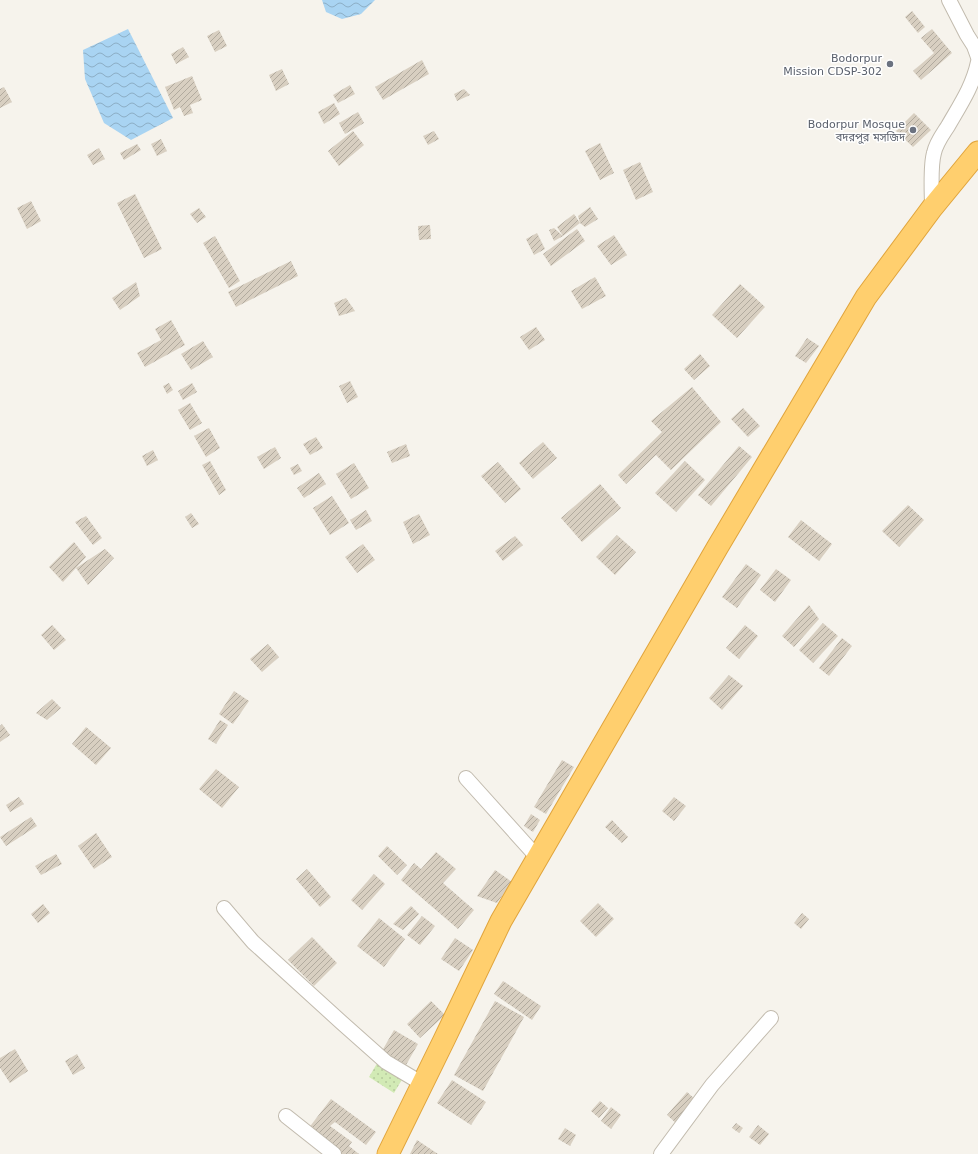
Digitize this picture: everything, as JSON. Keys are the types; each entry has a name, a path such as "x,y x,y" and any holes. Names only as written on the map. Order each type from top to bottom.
{"highway":[{"path":"388,1154 501,921 714,554 866,297 932,208 978,152"}],"street":[{"path":"949,0 974,46 978,57"},
{"path":"932,208 932,167 934,153 940,139 967,93 978,62"},
{"path":"466,778 538,858"},
{"path":"224,908 253,942 386,1062 423,1084"},
{"path":"661,1154 712,1085 771,1018"},
{"path":"286,1116 334,1154"}],"green space":[{"path":"379,1060 403,1078 394,1093 369,1077"}],"water":[{"path":"322,0 375,0 361,14 342,19 326,12"},
{"path":"128,29 173,118 131,140 104,123 85,79 83,50"}],"building":[{"path":"912,11 925,27 918,33 905,17"},
{"path":"932,29 952,53 921,80 913,71 934,53 921,38"},
{"path":"219,30 227,46 215,52 207,36"},
{"path":"183,47 189,57 176,64 171,54"},
{"path":"422,60 429,74 383,100 375,87"},
{"path":"282,69 289,84 276,91 269,75"},
{"path":"192,76 202,100 190,105 193,113 184,116 180,107 174,110 165,87"},
{"path":"350,85 355,94 338,103 333,95"},
{"path":"4,87 12,102 0,108 0,89"},
{"path":"464,89 470,95 457,101 454,94"},
{"path":"334,103 340,114 324,124 318,112"},
{"path":"358,112 364,123 345,134 339,123"},
{"name":"Bodorpur Mosque বদরপুর মসজিদ","path":"914,113 931,130 913,147 896,131"},
{"path":"353,131 364,145 339,166 328,151"},
{"path":"434,131 439,139 428,145 423,136"},
{"path":"161,139 167,151 157,156 151,144"},
{"path":"600,143 614,173 600,180 585,151"},
{"path":"137,144 141,150 124,160 120,153"},
{"path":"99,148 105,159 93,165 87,155"},
{"path":"640,162 653,192 636,200 623,170"},
{"path":"135,194 162,249 144,258 117,203"},
{"path":"31,201 41,221 27,229 17,208"},
{"path":"590,207 598,219 585,227 580,223 578,216"},
{"path":"199,208 206,217 197,223 190,214"},
{"path":"574,214 580,223 563,236 557,227"},
{"path":"430,225 431,239 419,240 418,226"},
{"path":"554,228 563,236 554,241 549,230"},
{"path":"577,229 585,241 551,266 543,254"},
{"path":"537,233 545,249 534,255 526,239"},
{"path":"614,235 627,255 611,265 597,246"},
{"path":"215,236 240,281 229,288 203,243"},
{"path":"291,261 298,276 236,307 228,292"},
{"path":"595,277 606,296 582,309 571,291"},
{"path":"136,282 140,296 120,310 112,298"},
{"path":"740,284 765,307 737,338 712,315"},
{"path":"346,298 355,311 339,316 334,303"},
{"path":"171,320 185,345 145,367 137,353 161,340 155,329"},
{"path":"536,327 545,340 529,350 520,337"},
{"path":"807,338 819,346 806,363 795,356"},
{"path":"203,341 213,357 191,370 181,354"},
{"path":"700,354 710,366 694,380 684,369"},
{"path":"350,381 358,397 347,403 339,386"},
{"path":"169,383 173,390 167,394 163,386"},
{"path":"192,383 197,392 183,400 178,391"},
{"path":"692,387 721,422 671,470 656,455 626,484 618,475 662,432 651,421"},
{"path":"190,403 202,423 190,430 178,410"},
{"path":"743,408 760,426 748,437 731,419"},
{"path":"209,428 220,448 206,457 194,436"},
{"path":"316,437 323,448 310,455 303,444"},
{"path":"543,442 557,458 533,479 519,463"},
{"path":"406,444 410,456 392,463 387,452"},
{"path":"739,446 752,457 711,506 698,495"},
{"path":"275,447 281,458 264,469 257,457"},
{"path":"153,450 158,460 147,466 142,456"},
{"path":"210,461 226,490 219,495 202,465"},
{"path":"685,461 705,480 676,512 655,493"},
{"path":"498,462 521,489 505,503 481,476"},
{"path":"354,463 369,488 351,499 336,474"},
{"path":"298,464 302,471 294,475 290,468"},
{"path":"319,473 326,484 304,498 297,488"},
{"path":"600,484 621,508 582,542 561,518"},
{"path":"332,496 349,523 330,535 313,508"},
{"path":"908,505 924,520 899,547 882,531"},
{"path":"366,510 372,521 356,530 350,520"},
{"path":"191,513 199,524 192,528 185,517"},
{"path":"419,514 430,535 413,544 403,522"},
{"path":"86,516 102,538 93,545 75,522"},
{"path":"801,520 832,544 819,561 788,537"},
{"path":"617,535 636,552 615,575 596,557"},
{"path":"515,536 523,545 503,561 495,551"},
{"path":"74,542 86,557 63,582 49,567"},
{"path":"363,544 375,560 357,573 345,557"},
{"path":"105,549 114,558 88,585 76,568"},
{"path":"746,564 761,575 737,608 722,597"},
{"path":"776,569 791,580 775,602 760,590"},
{"path":"809,605 819,619 794,647 782,636"},
{"path":"823,623 838,636 813,663 799,650"},
{"path":"52,625 66,640 54,650 41,635"},
{"path":"745,625 758,636 739,659 726,648"},
{"path":"842,638 852,646 829,676 819,668"},
{"path":"268,644 279,657 262,672 250,659"},
{"path":"729,675 743,686 722,710 709,698"},
{"path":"234,691 249,701 233,724 219,714"},
{"path":"52,699 61,708 47,720 36,713"},
{"path":"220,720 228,725 216,744 208,739"},
{"path":"2,724 10,735 0,742 0,726"},
{"path":"86,727 111,748 96,765 72,744"},
{"path":"562,760 574,767 546,814 534,807"},
{"path":"216,769 239,787 222,808 199,789"},
{"path":"19,797 24,804 10,812 6,805"},
{"path":"674,797 686,806 674,821 662,811"},
{"path":"531,814 540,820 533,832 524,826"},
{"path":"31,817 37,826 6,846 0,837"},
{"path":"612,820 628,837 622,843 605,827"},
{"path":"96,833 112,857 94,869 78,846"},
{"path":"387,846 407,865 397,875 378,856"},
{"path":"436,852 456,869 443,883 474,910 458,929 401,880 414,863 421,869"},
{"path":"56,854 62,864 41,875 35,866"},
{"path":"307,869 331,897 320,907 296,879"},
{"path":"495,870 512,882 497,903 477,896"},
{"path":"374,874 385,884 362,910 351,900"},
{"path":"598,903 614,919 596,937 580,921"},
{"path":"43,904 50,913 38,923 31,914"},
{"path":"411,906 419,914 403,930 393,924"},
{"path":"802,913 809,919 801,929 794,923"},
{"path":"422,916 435,926 420,945 407,935"},
{"path":"379,918 405,939 384,967 357,946"},
{"path":"312,937 337,963 314,986 288,960"},
{"path":"455,938 473,950 459,971 441,959"},
{"path":"503,981 541,1006 532,1020 494,994"},
{"path":"431,1001 445,1015 420,1038 407,1024"},
{"path":"495,1001 524,1017 483,1091 454,1075"},
{"path":"394,1030 418,1044 406,1065 382,1051"},
{"path":"15,1049 28,1071 10,1083 0,1068 0,1058"},
{"path":"77,1054 85,1068 73,1075 65,1061"},
{"path":"452,1080 486,1102 471,1125 437,1103"},
{"path":"687,1092 697,1101 677,1124 667,1115"},
{"path":"331,1099 376,1132 366,1145 335,1122 330,1126 352,1142 349,1146 359,1154 342,1154 308,1129"},
{"path":"600,1101 608,1108 599,1118 591,1111"},
{"path":"611,1107 621,1115 611,1129 601,1121"},
{"path":"736,1123 743,1128 739,1133 732,1128"},
{"path":"758,1125 769,1134 760,1145 749,1137"},
{"path":"565,1128 576,1135 570,1146 558,1139"},
{"path":"417,1140 438,1154 410,1154"}],"place":[{"name":"Bodorpur Mission CDSP-302","path":"890,64"},
{"name":"Bodorpur Mosque বদরপুর মসজিদ","path":"913,130"}]}
